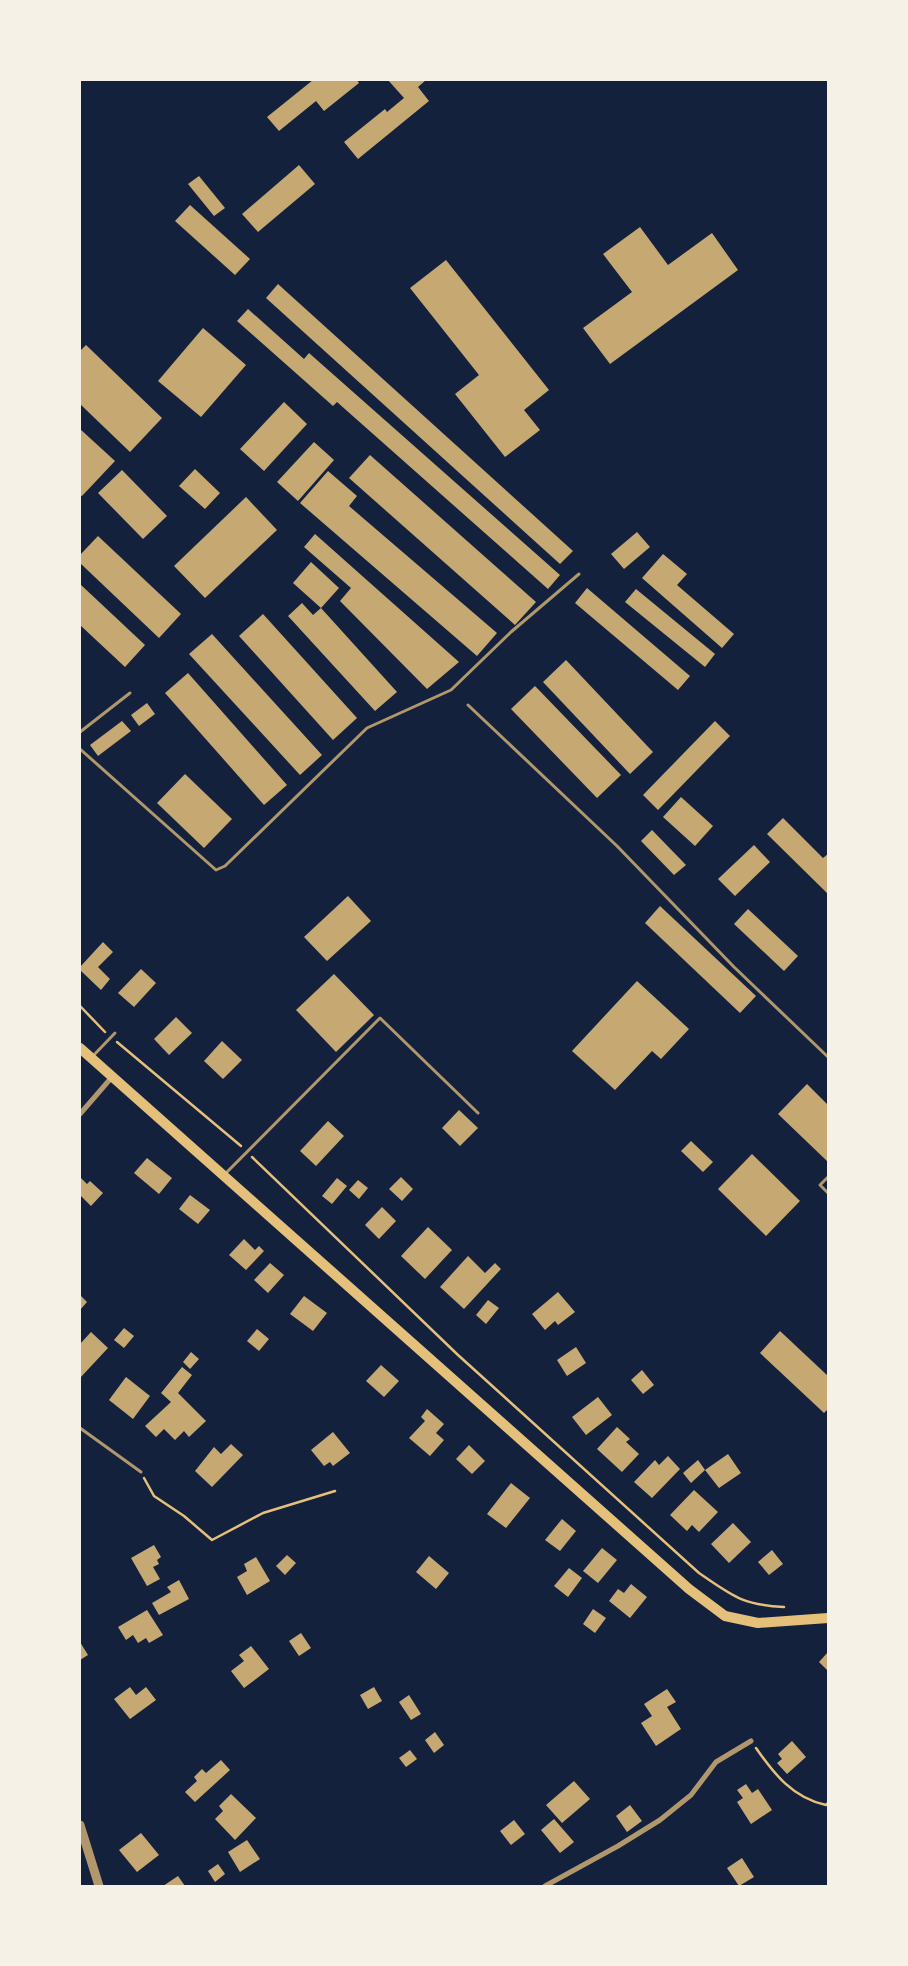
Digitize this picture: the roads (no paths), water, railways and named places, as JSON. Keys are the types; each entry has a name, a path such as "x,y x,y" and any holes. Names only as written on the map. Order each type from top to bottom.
{"main road":[{"path":"80,1048 225,1174 689,1589 724,1616 758,1623 828,1618"}],"street":[{"path":"80,1114 113,1076"},
{"path":"545,1886 618,1846 660,1820 691,1795 716,1762 751,1741"},
{"path":"80,1825 99,1886"}],"lane":[{"path":"80,749 216,870 225,866 367,728 451,690 512,632 579,574"},
{"path":"80,732 130,692"},
{"path":"468,705 617,846 734,967 828,1057"},
{"path":"225,1174 380,1018 478,1113"},
{"path":"92,1058 115,1033"},
{"path":"828,1177 820,1185 828,1193"},
{"path":"80,1428 141,1472"}]}
